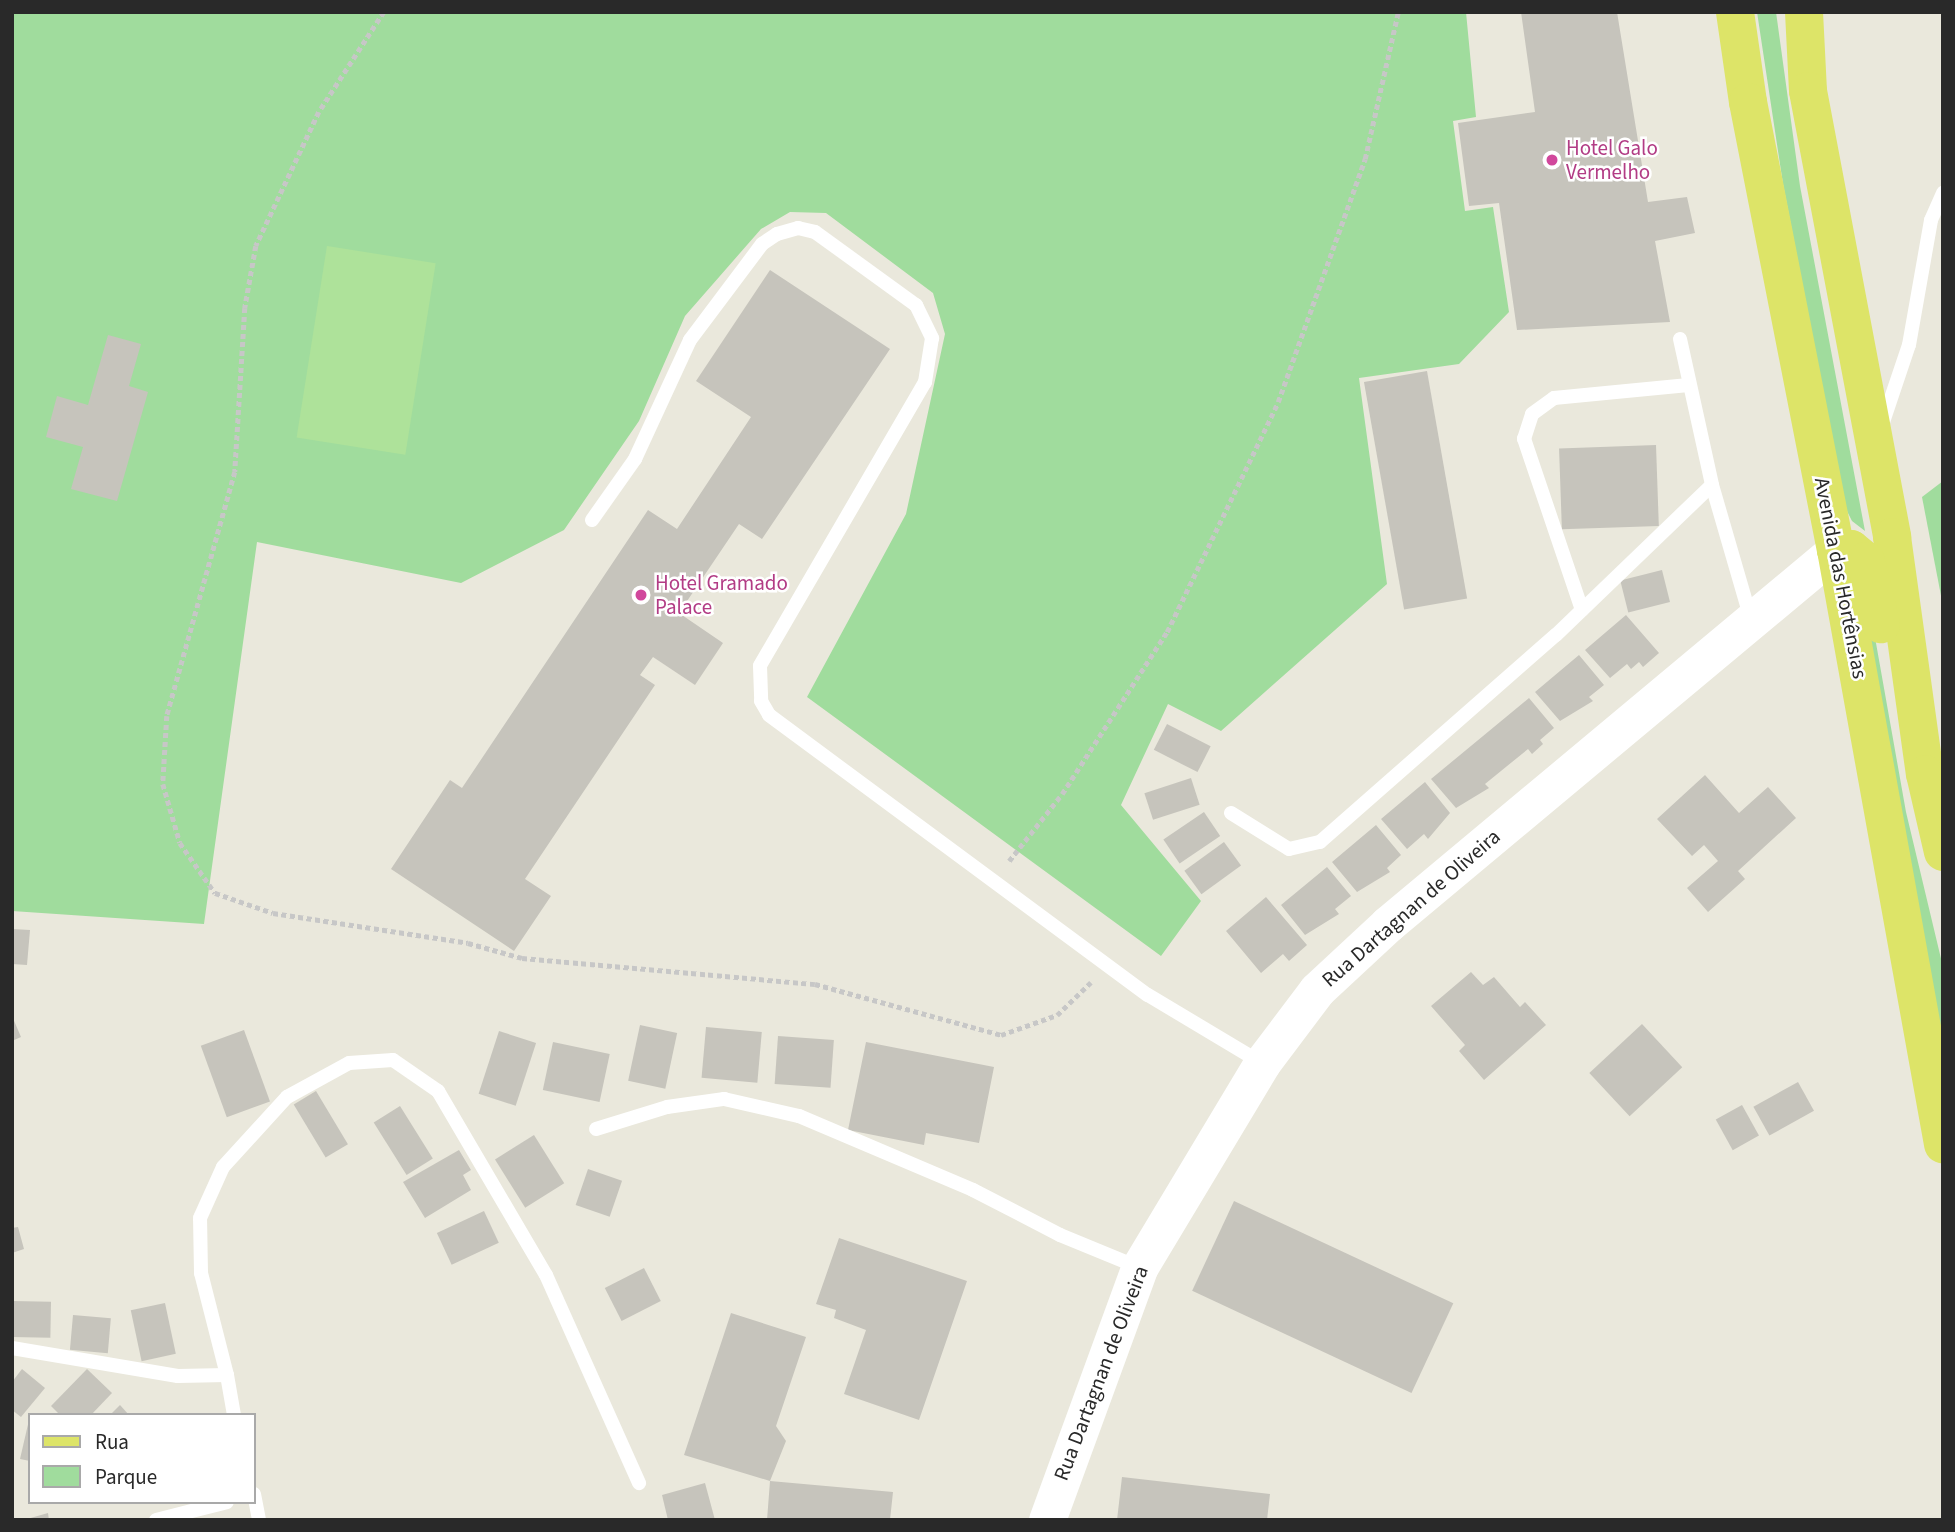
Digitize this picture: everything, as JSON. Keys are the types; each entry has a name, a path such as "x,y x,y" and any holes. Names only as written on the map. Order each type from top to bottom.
{"main road":[{"name":"Avenida das Hortênsias","path":"1735,12 1748,102 1836,550 1943,1144"},
{"path":"1804,12 1808,91 1875,447 1925,774 1943,852"},
{"path":"1836,550 1851,549 1866,561 1897,690 1925,774"}],"street":[{"name":"Rua Dartagnan de Oliveira","path":"1047,1520 1139,1268 1262,1063 1317,990 1388,925 1836,550"}],"lane":[{"path":"1875,447 1909,345 1931,220 1943,193"},
{"path":"592,520 635,459 690,340 762,244 777,234 798,228 815,232 916,305 932,338 925,382 760,666 758,686 769,715 1108,965 1262,1063"},
{"path":"1680,339 1712,485 1752,619"},
{"path":"1582,610 1524,439 1532,414 1555,398 1688,385"},
{"path":"1231,813 1289,849 1320,842 1582,610 1712,485"},
{"path":"234,1413 227,1375 201,1273 200,1218 223,1167 288,1097 349,1063 393,1060 438,1091 546,1275 639,1483"},
{"path":"596,1129 667,1107 724,1099 799,1116 973,1190 1060,1235 1139,1268"},
{"path":"12,1348 178,1376 227,1375"},
{"path":"156,1520 219,1504"}],"path":[{"path":"384,12 319,112 256,246 245,308 235,472 167,716 163,784 180,843 215,893 272,913 468,943 522,958 815,984 1001,1035 1057,1015 1108,965"},
{"path":"993,881 1062,794 1167,632 1278,402 1366,159 1398,12"}],"green space":[{"path":"12,12 1466,12 1476,117 1453,121 1465,211 1493,207 1509,312 1459,364 1359,378 1387,584 1221,731 1168,704 1121,805 1201,901 1161,956 807,697 906,514 945,334 933,293 826,213 790,212 761,229 685,316 639,421 564,530 461,583 257,542 204,924 12,911"},
{"path":"1757,12 1776,12 1800,186 1865,531 1852,521 1845,507 1783,184"},
{"path":"327,246 436,263 405,455 297,438"},
{"path":"1943,481 1943,606 1922,497"},
{"path":"1855,557 1868,598 1906,812 1943,967 1943,1071"}],"building":[{"name":"Hotel Galo Vermelho","path":"1521,12 1617,12 1648,202 1687,197 1695,233 1655,241 1670,322 1517,330 1499,203 1469,206 1458,123 1535,112"},
{"name":"Hotel Gramado Palace","path":"770,270 890,349 762,539 739,524 679,613 723,643 695,685 653,657 640,675 655,685 525,879 551,896 514,951 391,869 450,780 462,788 648,510 677,529 751,417 696,381"},
{"path":"108,335 141,344 129,386 148,392 117,501 71,489 83,447 46,437 57,396 88,405"},
{"path":"1427,371 1467,598 1404,610 1364,382"},
{"path":"1656,445 1659,526 1562,529 1559,448"},
{"path":"1662,570 1670,602 1628,612 1620,580"},
{"path":"1626,615 1659,653 1643,667 1639,662 1631,669 1627,664 1610,678 1585,650"},
{"path":"1579,655 1604,685 1589,697 1593,701 1560,721 1535,692"},
{"path":"1529,698 1554,728 1540,740 1543,744 1532,754 1528,749 1485,784 1489,788 1456,808 1431,779"},
{"path":"1167,724 1211,746 1197,772 1154,750"},
{"path":"1705,775 1739,813 1768,787 1796,818 1738,871 1745,879 1708,912 1687,888 1718,861 1704,845 1692,856 1657,819"},
{"path":"1191,778 1200,805 1153,820 1144,793"},
{"path":"1425,782 1450,813 1428,839 1424,834 1407,849 1381,819"},
{"path":"1204,812 1220,836 1180,863 1163,839"},
{"path":"1376,825 1401,855 1387,868 1390,872 1357,892 1332,862"},
{"path":"1224,842 1241,865 1201,894 1184,871"},
{"path":"1327,867 1351,896 1335,909 1339,914 1305,935 1281,905"},
{"path":"1266,897 1307,945 1289,961 1283,954 1261,973 1226,931"},
{"path":"12,929 30,930 27,965 12,964"},
{"path":"1471,972 1483,985 1494,977 1520,1007 1525,1002 1546,1025 1484,1080 1459,1051 1465,1045 1431,1006"},
{"path":"12,1016 21,1037 12,1041"},
{"path":"1642,1024 1682,1067 1630,1116 1589,1073"},
{"path":"640,1025 677,1033 665,1089 628,1081"},
{"path":"706,1027 762,1032 757,1083 702,1078"},
{"path":"244,1030 270,1101 227,1117 201,1046"},
{"path":"499,1031 536,1043 516,1106 479,1094"},
{"path":"778,1036 834,1040 831,1088 775,1084"},
{"path":"553,1042 610,1054 600,1102 543,1090"},
{"path":"866,1042 994,1067 979,1143 926,1133 924,1145 848,1130"},
{"path":"1798,1082 1814,1111 1769,1136 1753,1107"},
{"path":"316,1091 348,1144 326,1158 294,1104"},
{"path":"1742,1105 1759,1136 1733,1150 1716,1120"},
{"path":"400,1106 433,1159 407,1175 374,1122"},
{"path":"534,1135 564,1183 525,1208 495,1159"},
{"path":"459,1150 471,1170 463,1175 471,1190 425,1218 403,1182"},
{"path":"588,1169 622,1181 610,1217 576,1205"},
{"path":"1234,1201 1453,1303 1411,1393 1192,1291"},
{"path":"484,1211 499,1243 452,1265 437,1233"},
{"path":"18,1227 24,1249 12,1253 12,1228"},
{"path":"839,1238 967,1281 919,1420 844,1394 866,1330 834,1318 836,1310 816,1304"},
{"path":"644,1268 661,1301 622,1321 605,1288"},
{"path":"12,1301 51,1302 50,1338 12,1337"},
{"path":"165,1303 176,1354 142,1361 131,1310"},
{"path":"731,1313 806,1337 776,1426 786,1441 770,1481 684,1455"},
{"path":"73,1315 111,1318 108,1353 70,1350"},
{"path":"22,1369 45,1388 21,1417 12,1410 12,1382"},
{"path":"87,1369 112,1393 93,1413 58,1413 51,1406"},
{"path":"120,1405 127,1413 112,1413"},
{"path":"28,1424 28,1461 20,1459"},
{"path":"1122,1477 1270,1494 1267,1520 1117,1520"},
{"path":"770,1481 893,1492 890,1520 767,1520"},
{"path":"705,1483 715,1520 668,1520 662,1495"},
{"path":"48,1513 49,1520 27,1520 27,1519"}],"place":[{"name":"Hotel Galo Vermelho","path":"1552,160"},
{"name":"Hotel Gramado Palace","path":"641,595"}]}
